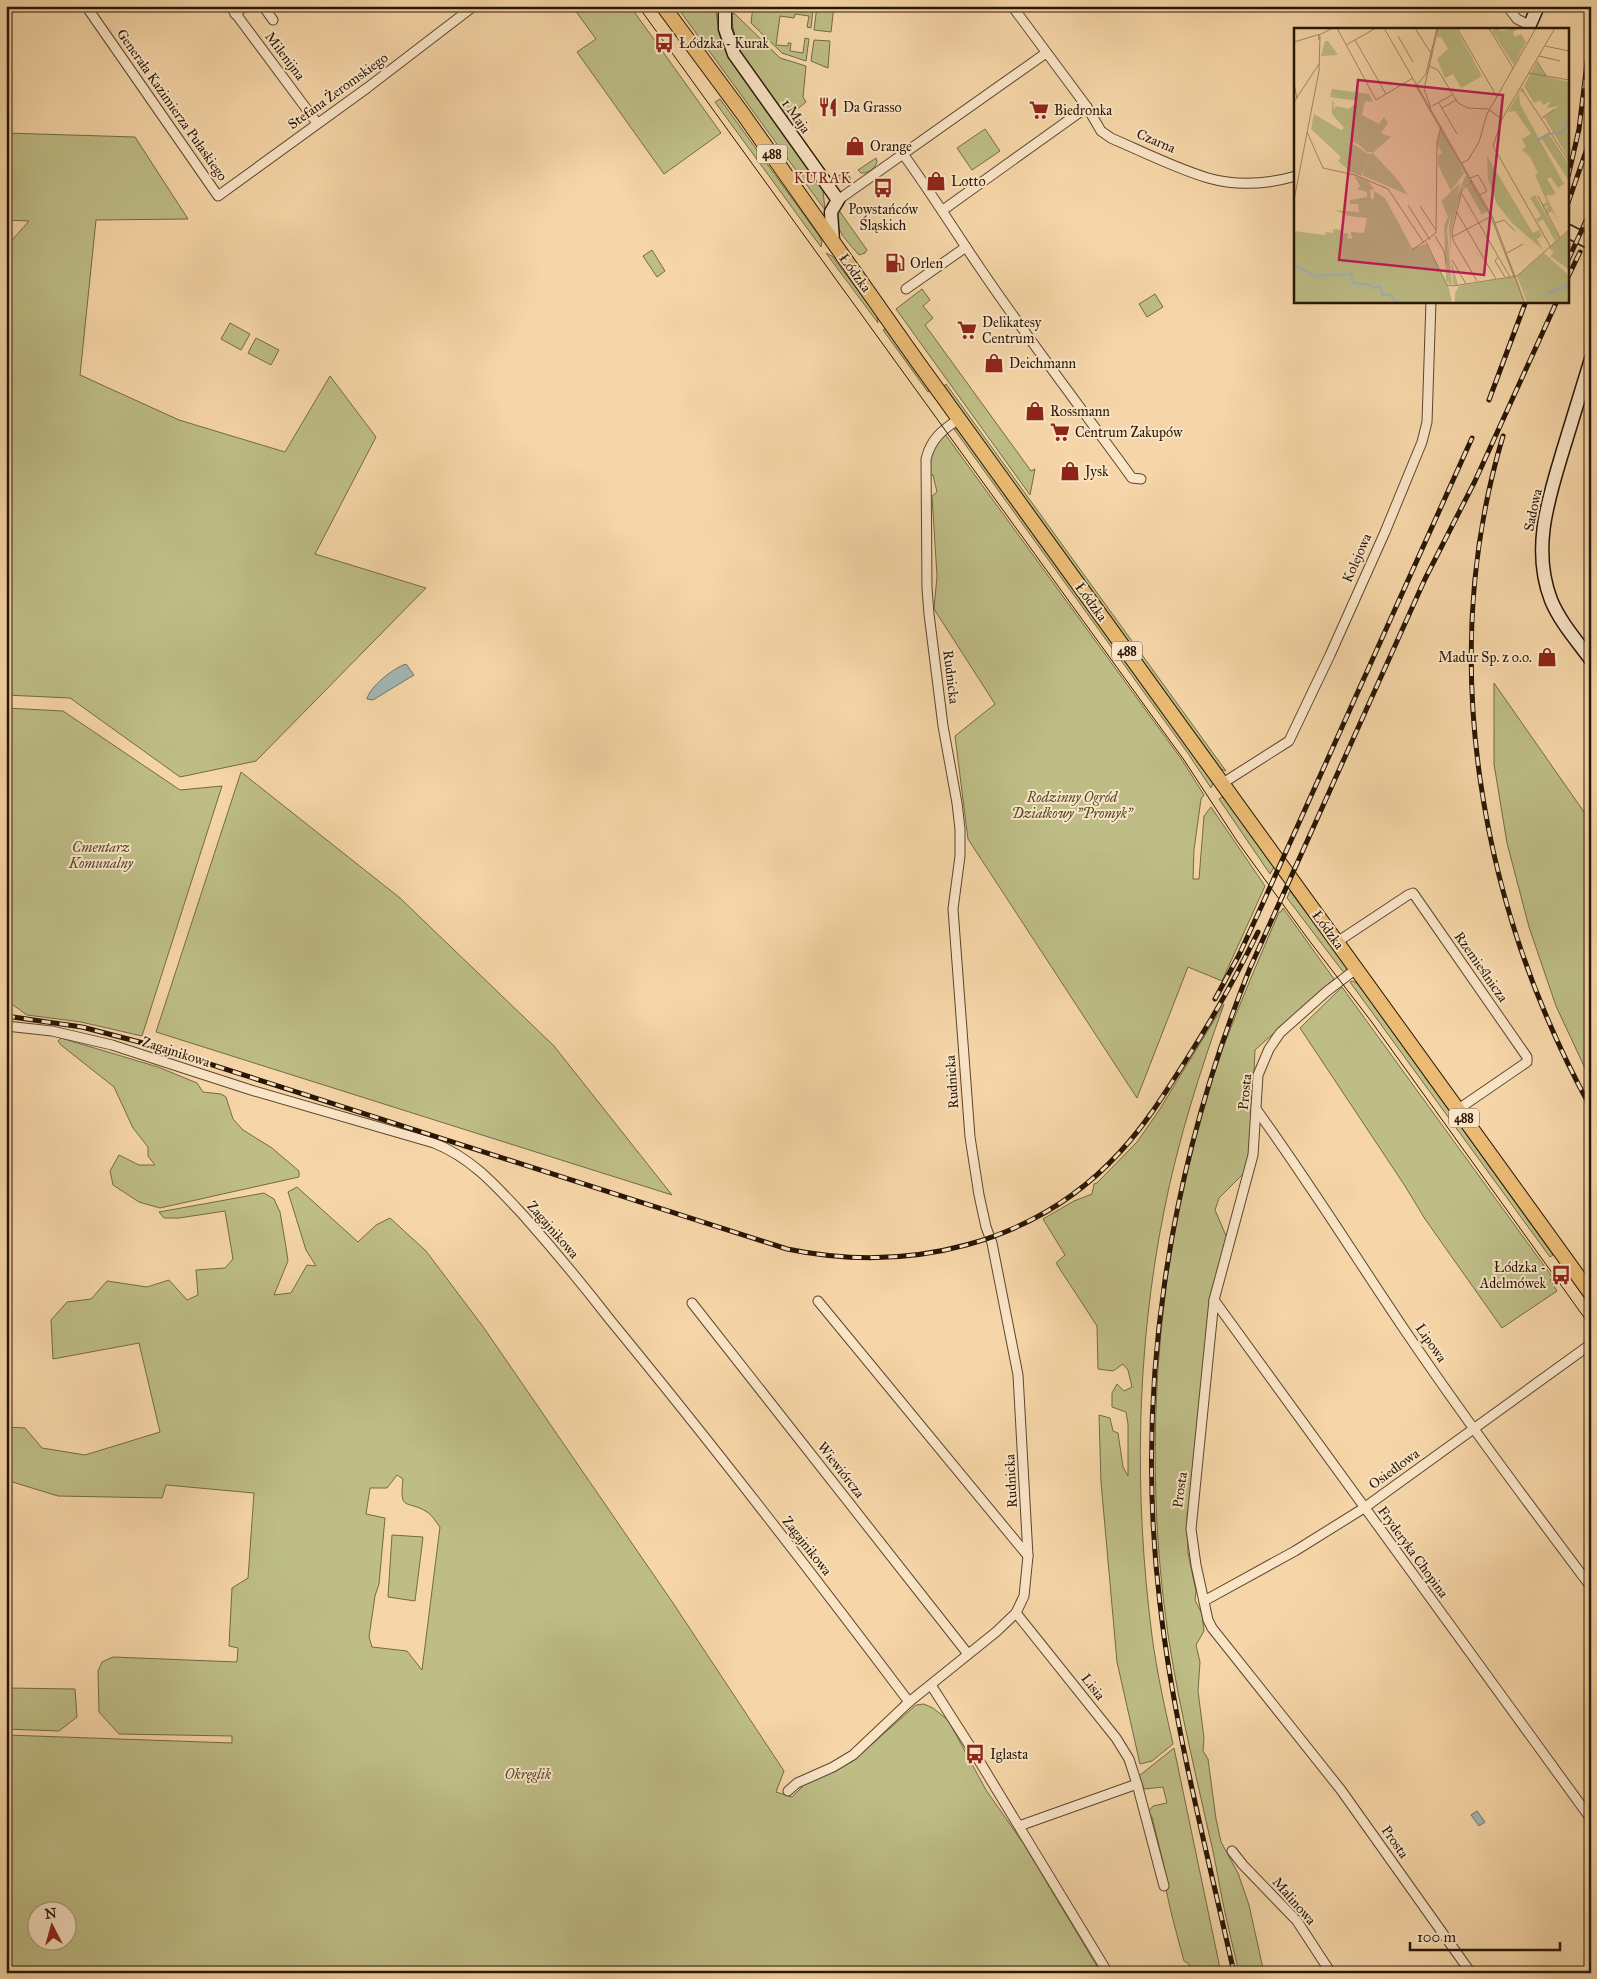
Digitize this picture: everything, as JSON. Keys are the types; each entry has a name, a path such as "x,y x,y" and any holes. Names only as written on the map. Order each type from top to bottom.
{"main road":[{"name":"Łódzka","path":"663,6 754,128 959,419 1591,1294"}],"street":[{"name":"Generała Kazimierza Pułaskiego","path":"86,6 218,196"},
{"path":"233,10 245,6"},
{"path":"263,6 273,20"},
{"name":"Stefana Żeromskiego","path":"218,196 474,6"},
{"name":"1 Maja","path":"725,6 725,29 734,54 838,200"},
{"path":"833,241 831,212 838,200 1046,53 1012,6"},
{"path":"1507,6 1517,19 1528,27 1538,6"},
{"name":"Milenijna","path":"233,10 317,123"},
{"name":"Czarna","path":"1046,53 1087,107 1102,131 1111,138 1208,178 1246,183 1294,176"},
{"path":"943,210 1087,107"},
{"path":"903,154 1026,334 1132,478 1141,479"},
{"path":"1570,232 1591,244"},
{"path":"906,289 966,247"},
{"name":"Kolejowa","path":"1223,783 1289,741 1385,532 1422,442 1427,422 1431,302"},
{"name":"Sadowa","path":"1591,359 1548,501 1541,544 1543,569 1550,599 1559,617 1591,660"},
{"name":"Rudnicka","path":"788,1791 797,1783 833,1767 853,1755 909,1702 1016,1612 1026,1589 1028,1556 1016,1357 992,1244 979,1195 970,1137 953,909 959,864 960,829 943,726 927,588 926,460 928,450 935,437 959,419"},
{"name":"Rzemieślnicza","path":"1337,942 1408,895 1414,893 1527,1057 1528,1062 1457,1110"},
{"name":"Prosta","path":"1356,969 1294,1019 1274,1040 1258,1075 1253,1155 1214,1300 1201,1416 1196,1488 1190,1520 1196,1565 1208,1620 1212,1628 1336,1784 1471,1973"},
{"name":"Zagajnikowa","path":"6,1026 61,1033 112,1045 251,1090 434,1143 452,1151 476,1167 547,1242 680,1404 909,1702"},
{"name":"Lipowa","path":"1256,1109 1473,1428 1591,1587"},
{"name":"Fryderyka Chopina","path":"1214,1300 1591,1819"},
{"path":"818,1301 1028,1556"},
{"name":"Wiewiórcza","path":"692,1303 968,1654"},
{"name":"Osiedlowa","path":"1204,1601 1295,1551 1364,1508 1591,1344"},
{"name":"Lisia","path":"1016,1612 1116,1738 1129,1759 1138,1784 1164,1886"},
{"path":"931,1685 1108,1973"},
{"path":"1019,1826 1138,1784"},
{"name":"Malinowa","path":"1232,1851 1297,1921 1331,1973"}],"green space":[{"path":"572,6 630,6 721,133 664,174 577,52 596,39"},
{"path":"753,6 810,6 813,9 811,28 807,27 809,16 795,14 794,18 780,16 776,45 788,46 788,43 791,43 790,51 803,53 805,38 809,39 806,61 782,53 751,23"},
{"path":"817,6 834,6 831,32 814,30"},
{"path":"680,11 716,12 720,36 728,54 818,179 823,191 825,210"},
{"path":"732,13 780,58 806,66 803,97 806,102 786,118 759,82 743,56 733,28"},
{"path":"814,40 830,41 828,68 811,61"},
{"path":"720,99 820,237 821,247 715,102"},
{"path":"985,129 1000,151 972,170 957,148"},
{"path":"6,133 135,137 188,219 96,220 80,375 179,420 285,452 330,376 376,437 315,554 426,588 256,761 180,777 70,698 6,695 6,247 29,221 6,220"},
{"path":"876,158 876,164 871,170 861,173 858,170"},
{"path":"844,173 850,177 850,182 843,185 836,183 832,179"},
{"path":"838,209 867,250 865,253 859,255 842,234 836,216"},
{"path":"652,250 665,271 657,277 643,256"},
{"path":"826,253 832,256 877,316 878,323"},
{"path":"922,289 930,300 923,306 933,318 925,325 1031,471 1035,469 1030,495 896,309"},
{"path":"1155,294 1163,307 1147,317 1139,304"},
{"path":"230,323 250,334 241,350 221,339"},
{"path":"886,329 930,391 928,392 883,330"},
{"path":"256,338 279,350 271,365 248,353"},
{"path":"946,384 1226,771 1221,769 944,386"},
{"path":"954,429 958,429 1210,778 1213,783 1211,788 1187,752"},
{"name":"Rodzinny Ogród Działkowy \"Promyk\"","path":"945,434 1182,760 1204,795 1201,799 1194,850 1193,879 1199,879 1204,816 1211,807 1265,886 1222,981 1188,967 1137,1098 968,839 955,736 995,704 934,609 937,576 932,496 937,492 933,475 929,475 929,461 933,448"},
{"path":"1494,683 1591,822 1591,1081 1556,1006 1529,927 1507,843 1494,764"},
{"name":"Cmentarz Komunalny","path":"6,708 63,711 180,790 222,786 142,1036 81,1022 27,1015 6,1000"},
{"path":"241,772 400,898 554,1046 672,1195 156,1032"},
{"path":"1222,797 1228,802 1274,867 1270,874 1219,799"},
{"path":"1290,891 1345,964 1347,968 1344,973 1287,898"},
{"path":"1283,908 1334,979 1255,1050 1250,1156 1246,1171 1219,1198 1215,1210 1227,1238 1211,1293 1191,1500 1187,1514 1188,1553 1196,1591 1195,1600 1202,1614 1204,1631 1196,1645 1200,1662 1198,1691 1204,1738 1203,1751 1208,1759 1221,1842 1238,1873 1249,1905 1264,1973 1239,1973 1172,1662 1164,1604 1158,1535 1155,1464 1157,1394 1162,1323 1171,1252 1202,1114 1223,1048 1279,912"},
{"path":"1353,981 1358,984 1553,1255 1550,1257 1350,982"},
{"path":"1342,987 1553,1278 1550,1280 1557,1291 1502,1328 1425,1219 1300,1028"},
{"path":"1224,1004 1198,1080 1176,1158 1164,1211 1148,1317 1141,1423 1142,1530 1152,1636 1173,1744 1152,1761 1140,1764 1117,1662 1101,1482 1099,1415 1110,1418 1113,1431 1118,1433 1123,1467 1128,1476 1128,1424 1126,1412 1112,1407 1112,1393 1117,1384 1124,1391 1132,1387 1128,1370 1123,1364 1113,1371 1098,1369 1097,1326 1056,1263 1065,1255 1043,1219 1074,1201 1092,1194 1094,1184 1137,1142 1160,1109"},
{"path":"61,1038 158,1067 197,1083 203,1092 221,1094 226,1097 233,1119 243,1130 272,1148 299,1171 299,1177 160,1208 139,1202 113,1185 110,1171 119,1155 139,1165 155,1165 148,1156 148,1147 133,1128 114,1087 61,1045 58,1041"},
{"name":"Okręglik","path":"297,1187 358,1242 376,1225 390,1218 426,1251 484,1328 673,1603 784,1771 776,1792 792,1797 805,1784 853,1761 916,1705 924,1704 933,1708 948,1720 986,1790 1023,1843 1101,1973 6,1973 6,1735 232,1743 232,1736 119,1734 99,1712 98,1671 102,1662 113,1657 237,1662 238,1648 229,1646 232,1588 248,1578 254,1493 166,1485 162,1498 58,1496 6,1480 6,1427 25,1428 42,1448 85,1455 160,1432 139,1343 53,1359 51,1320 67,1302 91,1299 107,1281 147,1287 169,1280 187,1300 198,1295 196,1270 225,1268 233,1259 225,1211 179,1218 164,1218 159,1212 264,1193 274,1199 280,1212 288,1261 274,1295 291,1293 307,1265 316,1266 306,1250 288,1192","holes":["397,1475 403,1479 402,1497 404,1501 429,1513 440,1527 422,1670 407,1651 372,1647 369,1637 375,1596 379,1584 385,1518 366,1514 370,1488 387,1488"]},
{"path":"392,1535 423,1537 415,1601 388,1597"},
{"path":"6,1688 75,1689 77,1717 59,1731 6,1729"},
{"path":"1174,1748 1221,1973 1191,1973 1189,1964 1184,1961 1165,1883 1164,1866 1152,1817 1148,1812 1153,1806 1167,1803 1163,1787 1144,1789 1139,1776"}],"shaded area":[{"path":"406,664 414,675 373,700 367,699 372,689 383,678"},
{"path":"1477,1811 1485,1822 1479,1826 1471,1815"}],"tram line":[{"path":"638,6 1184,760 1237,841 1308,939 1371,1021 1591,1327"}],"railway":[{"path":"1570,168 1579,129 1591,30"},
{"path":"1570,197 1591,137"},
{"path":"1570,256 1591,210"},
{"path":"1570,273 1580,252"},
{"path":"1489,400 1526,302"},
{"path":"1234,1973 1182,1743 1166,1650 1153,1523 1152,1442 1156,1361 1165,1281 1179,1201 1198,1122 1222,1044 1250,968 1425,579 1475,481 1557,302"},
{"path":"1503,436 1483,521 1473,607 1472,694 1480,780 1497,866 1521,949 1553,1030 1591,1108"},
{"path":"1215,999 1239,955 1262,905 1472,438"},
{"path":"6,1016 82,1027 147,1044 787,1249 833,1256 878,1257 923,1254 967,1245 1009,1230 1049,1210 1086,1184 1120,1152 1139,1130 1188,1057 1216,1011 1258,932"}],"place":[{"name":"Łódzka - Kurak","path":"664,43"},
{"name":"Da Grasso","path":"828,107"},
{"name":"Biedronka","path":"1039,110"},
{"name":"Orange","path":"855,146"},
{"name":"Lotto","path":"936,181"},
{"name":"Powstańców Śląskich","path":"883,188"},
{"name":"Orlen","path":"895,263"},
{"name":"Delikatesy Centrum","path":"967,330"},
{"name":"Deichmann","path":"994,363"},
{"name":"Rossmann","path":"1035,411"},
{"name":"Centrum Zakupów","path":"1060,432"},
{"name":"Jysk","path":"1070,471"},
{"name":"Madur Sp. z o.o.","path":"1547,657"},
{"name":"Łódzka - Adelmówek","path":"1561,1275"},
{"name":"Iglasta","path":"975,1754"}],"district":[{"name":"KURAK","path":"823,178"}]}
